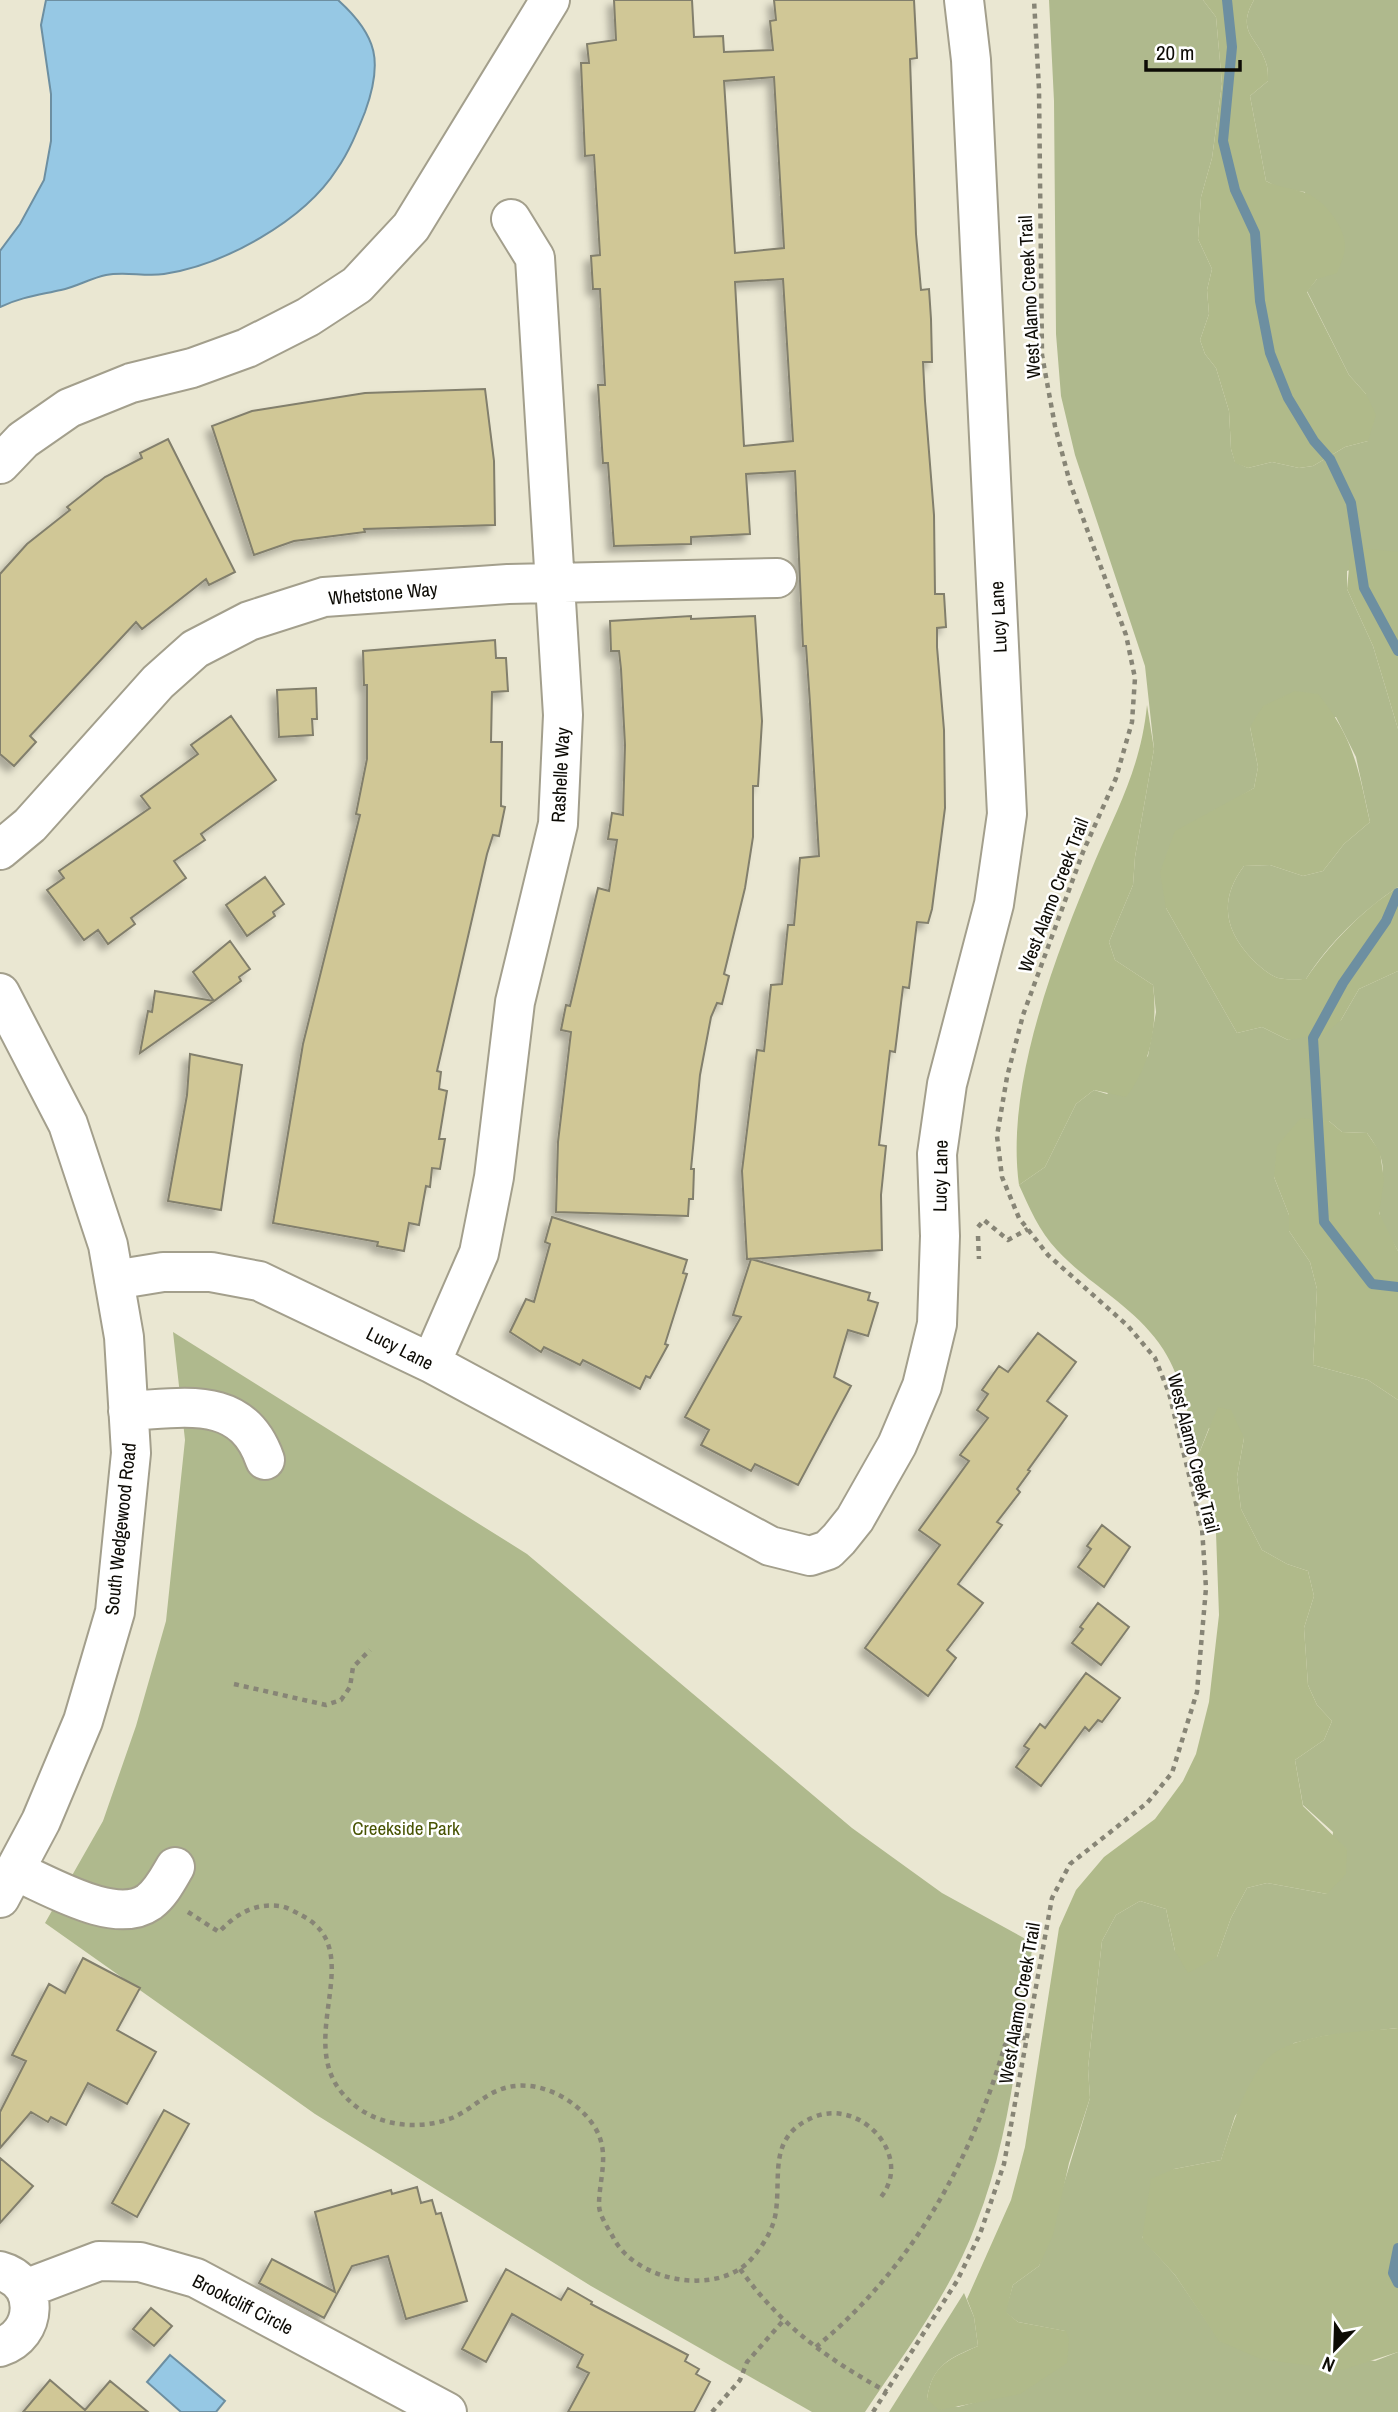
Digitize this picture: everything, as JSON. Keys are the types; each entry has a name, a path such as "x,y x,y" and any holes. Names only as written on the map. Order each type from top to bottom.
{"street":[{"path":"0,464 23,440 69,408 131,383 192,368 247,348 308,317 357,285 411,227 550,0"},
{"name":"Lucy Lane","path":"114,1280 163,1272 211,1272 259,1281 431,1363 770,1546 810,1556 828,1550 855,1520 897,1445 922,1386 937,1324 940,1236 937,1154 944,1108 994,904 1007,814 971,60 964,0"},
{"name":"Rashelle Way","path":"431,1363 479,1253 494,1177 515,1002 558,824 563,715 535,258 511,219"},
{"name":"Whetstone Way","path":"0,850 30,825 158,682 195,649 249,621 324,597 508,584 777,578"},
{"name":"South Wedgewood Road","path":"0,993 68,1124 108,1245 124,1337 131,1453 115,1612 83,1721 41,1821 7,1884"},
{"path":"128,1411 205,1407 218,1410 244,1424 256,1437 265,1460"},
{"path":"7,1884 125,1912 147,1904 167,1880"},
{"name":"Brookcliff Circle","path":"13,2280 99,2261 140,2262 196,2278 447,2412"},
{"path":"0,2347 21,2336 31,2313 13,2280"}],"path":[{"name":"West Alamo Creek Trail","path":"873,2412 938,2313 980,2234 1004,2164 1052,1898 1070,1864 1147,1803 1172,1773 1176,1764 1197,1692 1206,1588 1202,1528 1169,1393 1155,1358 1128,1326 1048,1255 1019,1218 1002,1177 997,1136 1007,1077 1023,1015 1050,937 1116,778 1132,722 1135,678 1126,635 1070,483 1055,426 1042,355 1039,89 1034,0"},
{"path":"979,1259 978,1224 984,1220 1008,1240 1028,1229"},
{"path":"233,1684 326,1705 341,1700 350,1687 353,1667 370,1650"},
{"path":"167,1880 219,1931 235,1916 258,1906 283,1906 311,1920 329,1944 334,1969 324,2023 323,2045 328,2067 341,2093 361,2111 388,2122 417,2126 450,2119 500,2090 523,2086 546,2090 567,2098 586,2115 596,2130 604,2154 598,2208 615,2242 654,2273 674,2280 701,2280 740,2269 751,2259 769,2234 776,2212 779,2152 793,2130 816,2116 835,2114 856,2118 872,2128 884,2142 891,2161 891,2178 881,2197"},
{"path":"817,2347 878,2290 923,2227 948,2188 970,2141 1005,2045 1013,2038 1028,2038"},
{"path":"740,2269 783,2321 849,2371 887,2392"},
{"path":"712,2412 716,2404 740,2380 747,2362 783,2321"}],"green space":[{"path":"1049,0 1203,0 1216,17 1222,84 1212,158 1201,197 1198,239 1212,269 1207,290 1209,314 1200,340 1205,354 1216,368 1229,411 1231,449 1235,462 1248,468 1272,462 1299,468 1313,466 1345,447 1368,441 1366,394 1349,375 1307,291 1317,279 1305,192 1282,189 1266,181 1250,96 1268,81 1268,72 1263,54 1250,34 1247,20 1254,0 1398,0 1398,552 1347,571 1347,589 1373,646 1398,729 1398,887 1347,928 1306,979 1275,977 1254,961 1235,937 1228,914 1228,902 1236,878 1244,866 1270,865 1303,876 1323,871 1344,844 1370,822 1356,757 1336,717 1250,727 1258,767 1254,788 1231,802 1166,908 1237,1033 1262,1027 1288,1040 1341,1020 1359,989 1398,971 1398,1251 1380,1216 1382,1164 1367,1133 1342,1132 1329,1121 1274,1177 1289,1215 1289,1231 1310,1262 1317,1289 1313,1365 1368,1380 1398,1400 1398,2028 1324,2036 1294,2043 1235,2116 1221,2160 1174,2169 1142,2238 1175,2275 1220,2341 1375,2361 1398,2352 1398,2412 889,2412 964,2293 974,2317 978,2346 951,2359 938,2370 929,2387 927,2399 958,2407 987,2399 1065,2331 1018,2322 1005,2312 1013,2285 1039,2266 1090,2098 1088,2068 1102,1941 1116,1915 1140,1901 1166,1909 1175,1951 1217,1957 1231,1918 1247,1888 1267,1883 1327,1894 1333,1832 1303,1805 1295,1760 1324,1740 1332,1721 1317,1705 1308,1685 1304,1628 1314,1596 1308,1571 1287,1564 1262,1550 1241,1509 1237,1477 1244,1438 1209,1428 1198,1456 1176,1374 1163,1349 1140,1321 1057,1250 1040,1227 1019,1185 1045,1167 1076,1104 1094,1090 1107,1094 1148,1056 1156,1012 1153,985 1115,960 1109,942 1133,885 1135,857 1154,749 1145,666 1075,455 1061,396 1056,334 1054,101"},
{"path":"1203,0 1254,0 1247,20 1248,28 1263,54 1268,69 1268,81 1250,96 1266,181 1303,192 1318,200 1337,221 1344,238 1344,253 1337,273 1317,279 1307,292 1349,375 1366,394 1376,415 1368,441 1345,447 1313,466 1299,468 1272,462 1248,468 1235,463 1231,449 1229,411 1216,368 1205,354 1200,340 1209,314 1207,290 1212,269 1198,239 1201,197 1212,158 1222,84 1216,17"},
{"path":"1351,547 1398,552 1398,729 1373,646 1347,589"},
{"path":"1295,691 1318,694 1340,725 1358,769 1370,822 1344,844 1323,871 1303,876 1270,865 1244,866 1236,878 1228,902 1228,914 1235,937 1254,961 1275,977 1306,979 1347,929 1398,887 1398,971 1359,989 1341,1020 1325,1034 1288,1040 1262,1027 1237,1033 1166,908 1160,872 1175,831 1254,788 1258,767 1250,727 1263,706"},
{"path":"1147,705 1154,749 1135,857 1133,885 1109,942 1115,960 1153,985 1151,1044 1135,1085 1126,1097 1094,1090 1076,1104 1045,1167 1019,1185 1019,1105 1037,1020 1065,937 1134,766"},
{"path":"1301,1118 1329,1121 1342,1132 1367,1133 1380,1152 1384,1180 1379,1213 1398,1251 1398,1400 1368,1380 1313,1365 1317,1289 1310,1262 1289,1231 1289,1215 1274,1177 1277,1146"},
{"name":"Creekside Park","path":"173,1332 527,1554 852,1828 942,1893 1033,1943 1006,2121 988,2191 954,2274 865,2412 812,2412 591,2286 315,2114 45,1923 103,1821 136,1726 166,1621 185,1440"},
{"path":"1218,1407 1231,1410 1244,1438 1237,1477 1241,1509 1262,1550 1287,1564 1308,1571 1314,1596 1304,1628 1308,1685 1317,1705 1332,1721 1324,1740 1295,1760 1303,1806 1347,1849 1346,1874 1327,1894 1267,1883 1247,1888 1231,1918 1217,1957 1188,1973 1175,1951 1166,1909 1140,1901 1116,1915 1102,1941 1088,2068 1090,2098 1069,2163 1053,2235 1039,2266 1013,2285 1006,2312 1018,2322 1066,2331 1069,2339 1067,2363 1020,2394 939,2410 927,2399 933,2378 951,2359 978,2346 974,2317 967,2299 1011,2200 1025,2147 1059,1928 1076,1890 1104,1857 1155,1819 1183,1781 1196,1754 1209,1702 1219,1615 1216,1533 1198,1456"},
{"path":"1398,2028 1398,2352 1342,2370 1261,2359 1219,2341 1175,2275 1142,2239 1151,2179 1174,2169 1221,2160 1244,2095 1264,2062 1276,2052 1308,2039 1327,2035"}],"water":[{"path":"46,0 338,0 362,26 369,38 375,64 371,94 345,156 323,188 284,223 261,238 236,251 187,269 157,275 106,275 67,289 0,307 0,251 20,224 44,180 51,141 51,94 41,25"},
{"path":"170,2355 225,2401 216,2412 181,2412 147,2382"}],"building":[{"path":"614,0 692,0 694,37 723,36 724,52 773,50 770,21 776,20 774,0 914,0 917,58 910,59 916,234 921,290 929,289 932,362 923,362 934,515 935,594 944,594 946,627 937,628 944,730 945,808 932,909 928,923 917,922 909,988 903,987 895,1052 890,1051 879,1145 886,1146 881,1195 882,1250 747,1259 742,1171 757,1050 764,1051 771,985 782,984 788,925 794,925 800,858 819,856 806,646 803,646 795,471 746,474 750,534 691,537 691,544 614,546 608,463 603,463 598,385 605,385 600,289 593,289 591,256 600,255 594,155 585,156 581,63 589,63 587,44 616,40","holes":["774,77 784,248 735,253 724,81","783,279 793,441 744,446 735,282"]},
{"path":"485,389 494,461 495,525 364,529 365,532 294,541 254,555 212,426 252,411 365,393"},
{"path":"168,439 235,572 209,585 206,579 142,629 136,622 30,736 36,742 14,766 0,754 0,574 27,544 70,510 67,507 105,477 142,458 140,453"},
{"path":"691,616 691,619 755,616 762,721 758,786 753,786 753,837 745,888 724,974 729,976 722,1004 717,1003 711,1017 700,1075 691,1169 694,1169 693,1199 689,1199 688,1216 556,1212 558,1142 571,1032 561,1030 566,1005 570,1006 598,888 609,891 617,840 608,839 612,813 623,815 625,745 621,669 619,651 611,651 610,621"},
{"path":"495,640 496,658 506,658 508,691 492,692 491,742 502,742 501,806 505,807 499,836 493,835 487,854 437,1071 441,1072 439,1089 447,1091 439,1139 445,1139 440,1169 432,1168 430,1187 426,1186 419,1225 409,1223 404,1251 377,1246 378,1242 273,1223 303,1044 360,815 356,814 367,759 367,685 364,685 363,651"},
{"path":"316,688 317,719 312,719 313,735 279,737 277,690"},
{"path":"231,716 276,780 201,834 205,840 174,861 186,878 131,918 135,924 108,944 98,930 84,940 47,890 64,878 59,871 150,808 141,796 198,754 191,745"},
{"path":"265,877 284,904 273,912 275,916 247,936 226,905"},
{"path":"230,941 250,969 239,977 241,981 214,1001 193,972"},
{"path":"155,991 214,1001 140,1053 148,1011 152,1012"},
{"path":"190,1054 242,1065 221,1210 168,1201 187,1095"},
{"path":"552,1217 687,1260 683,1273 687,1274 665,1344 668,1345 650,1378 646,1376 640,1389 583,1360 580,1365 544,1347 541,1352 510,1332 526,1299 534,1302 550,1244 545,1242"},
{"path":"751,1259 870,1293 868,1300 878,1303 868,1336 848,1330 834,1377 851,1386 798,1485 755,1464 751,1471 701,1445 709,1430 685,1417 741,1317 733,1315"},
{"path":"1038,1333 1076,1362 1047,1401 1067,1416 1028,1470 1030,1471 1017,1489 1020,1492 997,1522 1002,1525 958,1584 983,1603 947,1650 956,1658 928,1696 865,1648 940,1545 919,1530 969,1461 960,1455 988,1418 977,1410 988,1394 982,1390 999,1366 1008,1372"},
{"path":"1102,1525 1130,1547 1104,1587 1078,1567 1091,1549 1087,1546"},
{"path":"1098,1603 1129,1627 1101,1665 1072,1643"},
{"path":"1086,1673 1120,1698 1102,1722 1098,1720 1089,1731 1085,1727 1041,1786 1016,1767 1029,1749 1024,1746 1040,1724 1045,1728"},
{"path":"83,1958 140,1988 117,2030 156,2052 127,2104 88,2083 66,2125 51,2117 48,2122 31,2112 0,2148 0,2112 26,2061 12,2055 49,1984 65,1993"},
{"path":"164,2110 189,2124 137,2217 112,2203"},
{"path":"0,2158 33,2186 0,2223"},
{"path":"417,2187 421,2203 432,2200 436,2214 441,2213 467,2301 406,2319 388,2256 352,2266 324,2318 259,2283 272,2259 335,2292 315,2212 391,2190 392,2194"},
{"path":"506,2269 561,2300 568,2288 592,2302 591,2304 688,2355 685,2361 699,2369 696,2374 710,2382 694,2412 568,2412 589,2373 577,2367 583,2355 512,2314 486,2362 462,2349"},
{"path":"151,2308 172,2326 154,2346 133,2329"},
{"path":"50,2380 85,2410 110,2381 148,2412 23,2412"}],"waterway":[{"path":"1227,0 1232,47 1223,141 1235,190 1255,233 1260,301 1270,353 1288,398 1314,441 1330,459 1351,503 1364,588 1398,651"},
{"path":"1398,893 1386,921 1343,983 1313,1038 1324,1222 1372,1284 1398,1287"},
{"path":"1398,2248 1393,2273 1398,2283"}]}
